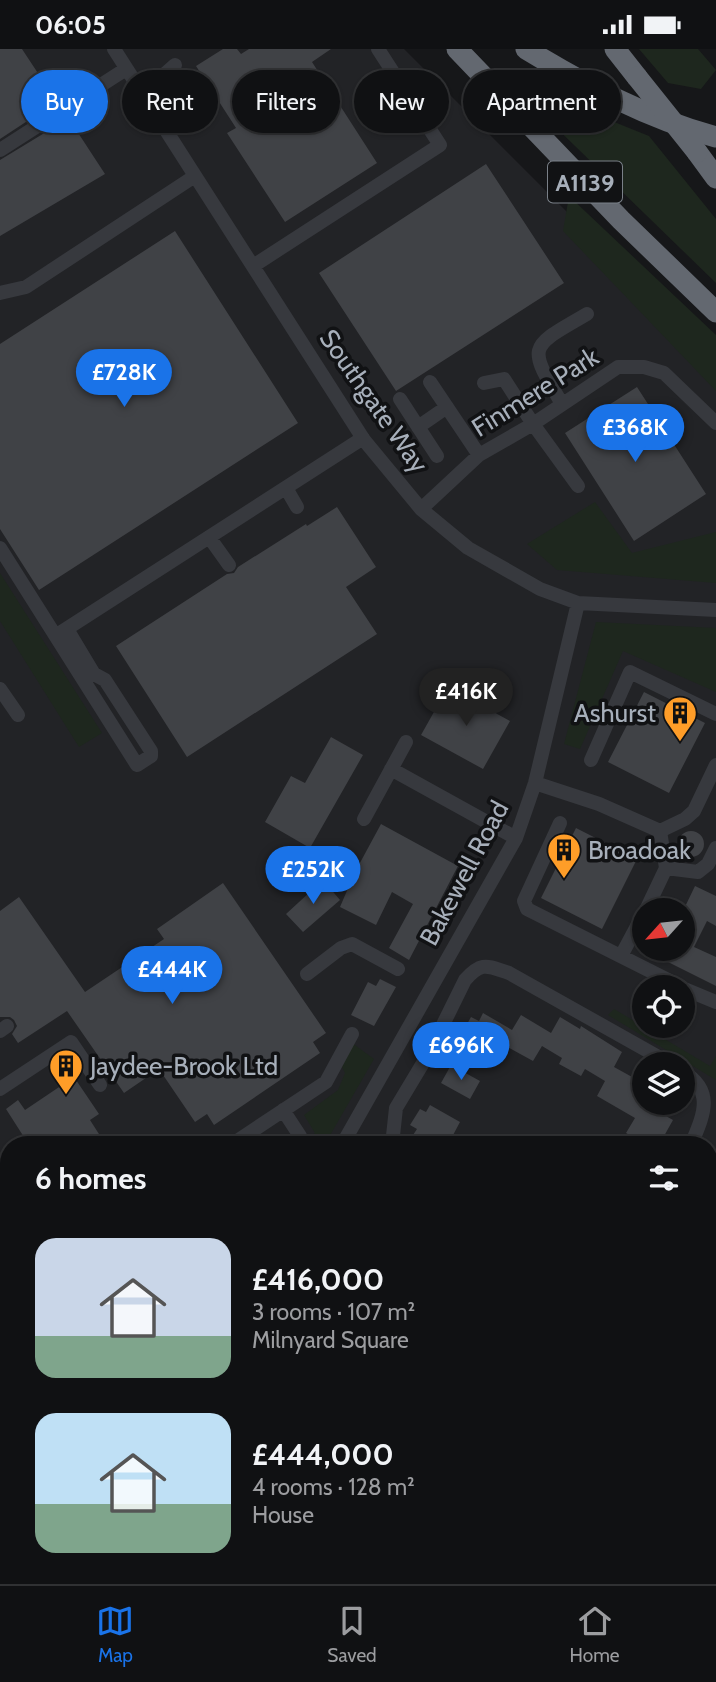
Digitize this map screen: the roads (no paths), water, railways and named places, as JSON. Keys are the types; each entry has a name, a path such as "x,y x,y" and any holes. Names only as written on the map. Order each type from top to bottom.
{"highway":[{"path":"441,49 621,220"},
{"name":"A1139","path":"457,49 621,220 716,312"},
{"path":"526,49 569,75 620,100 690,130 716,137"},
{"path":"615,49 716,178"}],"street":[{"name":"Southgate Way","path":"114,49 126,69"},
{"path":"253,266 440,145 378,49"},
{"path":"169,70 174,65"},
{"path":"0,150 126,69"},
{"name":"Southgate Way","path":"167,133 363,438 421,509 468,548 540,589 578,603 716,610"},
{"path":"0,293 26,287 195,176"},
{"path":"562,404 541,369 537,355 539,347 548,337 587,314"},
{"name":"Finmere Park","path":"421,509 479,455 533,424 618,367 644,367 664,373 716,423"},
{"path":"484,383 504,379 578,486"},
{"path":"430,382 479,455"},
{"path":"400,399 437,456"},
{"path":"418,427 447,407"},
{"path":"61,632 363,438"},
{"path":"286,488 297,507"},
{"path":"209,537 229,565"},
{"path":"0,548 93,674 105,680 151,751 151,756 137,765 61,632"},
{"name":"Bakewell Road","path":"347,1136 516,838 535,783 578,603"},
{"path":"591,760 630,672 716,714"},
{"path":"0,689 18,715"},
{"path":"364,819 406,742"},
{"path":"535,783 599,804 660,831 685,819 694,811 716,765"},
{"path":"391,769 516,838"},
{"path":"560,823 524,901 527,909 658,975"},
{"path":"652,898 666,868 660,831"},
{"path":"666,868 698,872 708,864 716,848"},
{"path":"621,956 632,936"},
{"path":"307,974 341,948 352,944 398,969"},
{"path":"393,1136 396,1108 465,980 474,970 485,965 509,973 650,1052"},
{"path":"695,993 716,1002"},
{"path":"244,1136 326,1082 352,1034"},
{"path":"0,1089 71,1042 100,1085"},
{"path":"695,1082 703,1093 706,1110 695,1136"},
{"path":"283,1110 300,1136"}],"place":[{"name":"Ashurst","path":"680,743"},
{"name":"Broadoak","path":"564,880"},
{"name":"Jaydee-Brook Ltd","path":"66,1096"}]}
